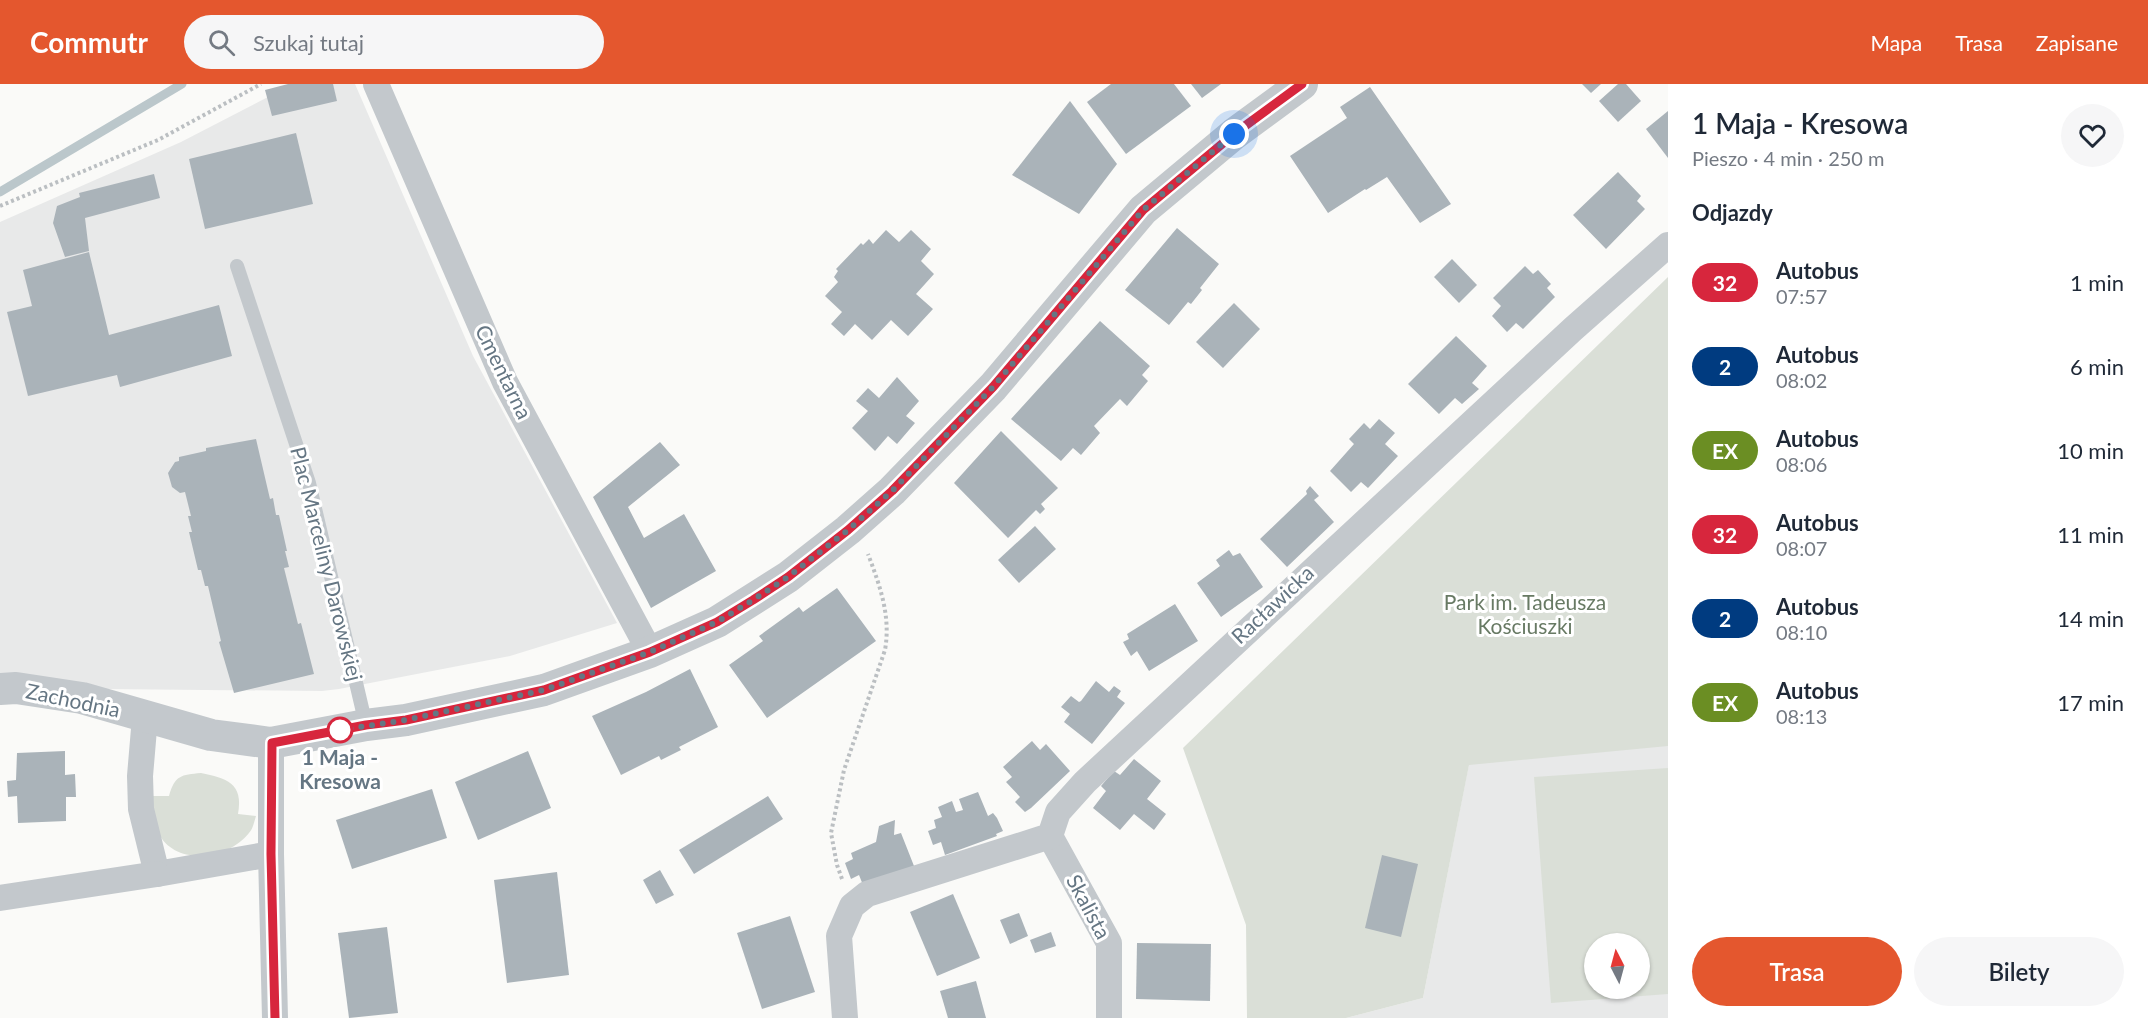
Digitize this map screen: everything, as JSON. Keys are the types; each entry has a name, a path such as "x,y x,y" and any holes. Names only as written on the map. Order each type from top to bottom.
{"street":[{"name":"Cmentarna","path":"376,84 505,382 650,652"},
{"path":"157,874 141,809 140,776 145,717 211,735 272,743 366,725 406,720 544,690 650,652 717,622 788,577 848,530 892,491 993,387 1143,210 1234,134 1302,84"},
{"name":"Racławicka","path":"1050,836 1058,812 1085,782 1486,409 1668,245"},
{"name":"Zachodnia","path":"0,689 16,688 82,698 145,717"},
{"path":"272,743 271,854 275,1018"},
{"path":"845,1018 838,936 852,906 867,894 1050,836"},
{"name":"Skalista","path":"1050,836 1109,943 1109,1018"},
{"path":"0,898 271,854"}],"lane":[{"name":"Plac Marceliny Darowskiej","path":"237,266 309,483 366,725"}],"path":[{"path":"0,206 158,140 261,84"},
{"path":"837,865 831,834 844,770 885,650 887,638 884,596 867,551"}],"shaded area":[{"path":"293,84 355,84 473,356 617,623 510,656 322,691 0,688 0,222 181,142"},
{"path":"1668,745 1668,1018 1346,1018 1423,998 1469,764"}],"green space":[{"name":"Park im. Tadeusza Kościuszki","path":"1668,277 1668,746 1469,765 1423,998 1346,1018 1247,1018 1246,925 1183,748"},
{"path":"1668,768 1668,994 1650,995 1650,933 1584,933 1584,999 1603,999 1551,1003 1534,777"},
{"path":"201,773 218,777 231,784 238,795 238,814 256,816 249,833 228,849 202,856 188,855 176,851 158,832 150,796 169,796 176,780 180,777"}],"building":[{"path":"288,84 333,84 337,101 272,116 265,90"},
{"path":"1111,84 1174,84 1191,106 1126,154 1087,102"},
{"path":"1191,84 1221,84 1202,98"},
{"path":"1582,84 1601,84 1591,93"},
{"path":"1618,84 1626,84 1641,101 1618,122 1599,101"},
{"path":"1370,87 1451,204 1420,223 1387,177 1328,213 1290,156 1347,118 1340,107"},
{"path":"1070,101 1117,164 1079,214 1012,175"},
{"path":"1668,111 1668,158 1646,129"},
{"path":"296,133 313,204 205,229 189,159"},
{"path":"1618,172 1641,196 1637,201 1645,209 1606,249 1573,215"},
{"path":"154,174 160,198 85,218 89,251 65,257 53,223 57,206 80,197 79,193"},
{"path":"1177,228 1219,264 1200,288 1202,290 1191,304 1188,302 1169,325 1125,290"},
{"path":"886,230 899,242 911,230 931,249 921,261 934,274 916,294 933,309 908,336 891,320 872,340 855,324 844,336 831,324 842,312 825,296 838,282 834,277 838,271 836,269 861,243 863,245 869,239 873,244"},
{"path":"89,252 109,335 219,305 232,356 120,387 117,375 28,396 7,312 32,306 23,270"},
{"path":"1452,259 1477,285 1459,303 1434,277"},
{"path":"1525,266 1533,274 1538,270 1551,284 1547,288 1555,297 1523,329 1516,323 1507,332 1492,316 1501,306 1493,298"},
{"path":"1234,303 1260,329 1223,368 1196,342"},
{"path":"1100,321 1150,366 1142,375 1148,381 1127,406 1120,399 1094,426 1100,433 1081,455 1073,448 1061,461 1011,419"},
{"path":"1456,336 1487,366 1472,383 1479,389 1462,404 1455,398 1439,414 1408,384"},
{"path":"897,377 919,401 906,416 915,423 897,444 888,436 875,451 852,428 868,411 856,401 868,388 879,398"},
{"path":"1379,419 1395,433 1385,444 1398,456 1368,488 1361,482 1351,492 1330,471 1354,444 1349,439 1364,423 1370,429"},
{"path":"1001,431 1058,488 1041,504 1045,509 1040,514 1036,510 1008,538 954,483"},
{"path":"256,439 270,499 273,498 276,515 279,515 289,567 284,568 314,674 234,693 219,642 221,641 208,586 205,586 201,570 198,570 189,532 192,532 188,516 191,516 185,492 180,493 172,487 168,473 175,462 179,461 179,457 206,451 206,448"},
{"path":"660,442 680,465 628,507 644,538 684,514 716,571 651,608 593,497"},
{"path":"1310,486 1319,496 1314,500 1334,522 1287,567 1260,539 1307,494 1306,491"},
{"path":"1035,526 1056,549 1019,583 998,560"},
{"path":"1229,550 1233,556 1240,553 1263,587 1221,617 1197,583 1220,566 1216,560"},
{"path":"837,588 876,641 767,718 729,665 763,641 759,636 799,607 803,612"},
{"path":"1175,604 1198,641 1149,671 1137,651 1131,656 1123,642 1129,639 1127,634"},
{"path":"690,669 718,727 679,747 681,750 661,760 659,756 621,775 592,716"},
{"path":"1096,681 1109,692 1114,686 1121,691 1117,697 1125,703 1092,744 1064,722 1070,714 1061,707 1071,696 1081,701"},
{"path":"1032,741 1040,750 1046,744 1070,771 1025,812 1015,802 1020,797 1006,782 1012,777 1003,767"},
{"path":"65,751 65,775 75,774 76,797 66,797 66,821 18,823 17,796 8,797 7,781 16,780 17,753"},
{"path":"528,751 551,808 478,840 455,782"},
{"path":"1134,759 1161,781 1147,799 1166,814 1154,830 1134,814 1120,830 1093,808 1106,791 1101,786 1114,771 1120,775"},
{"path":"432,789 447,838 352,869 336,820"},
{"path":"978,792 988,816 993,813 1003,831 996,834 997,836 945,855 941,842 933,845 928,831 936,828 934,820 942,817 938,807 952,801 956,812 963,810 959,799"},
{"path":"768,796 783,819 694,874 679,850"},
{"path":"895,820 894,835 901,833 914,866 863,885 859,875 851,879 845,863 853,859 851,853 876,842 879,826"},
{"path":"1382,855 1418,864 1401,937 1365,928"},
{"path":"660,870 674,895 656,904 643,880"},
{"path":"557,872 569,975 507,983 494,880"},
{"path":"953,894 980,958 937,976 910,912"},
{"path":"1019,913 1028,936 1010,944 1000,920"},
{"path":"790,916 815,992 762,1009 737,933"},
{"path":"387,927 398,1013 349,1018 338,933"},
{"path":"1051,932 1056,946 1035,953 1030,940"},
{"path":"1137,943 1211,944 1210,1001 1136,999"},
{"path":"976,981 986,1018 948,1018 940,991"}],"waterway":[{"path":"0,192 182,84"}],"bus line":[{"name":"32","path":"275,1018 271,854 272,743 366,725 406,720 544,690 650,652 717,622 753,600 788,577 848,530 892,491 993,387 1143,210 1234,134 1302,84"}],"place":[{"name":"1 Maja - Kresowa","path":"340,730"}],"route":[{"path":"340,730 406,720 544,690 650,652 717,622 788,577 848,530 892,491 993,387 1143,210 1234,134"}]}
